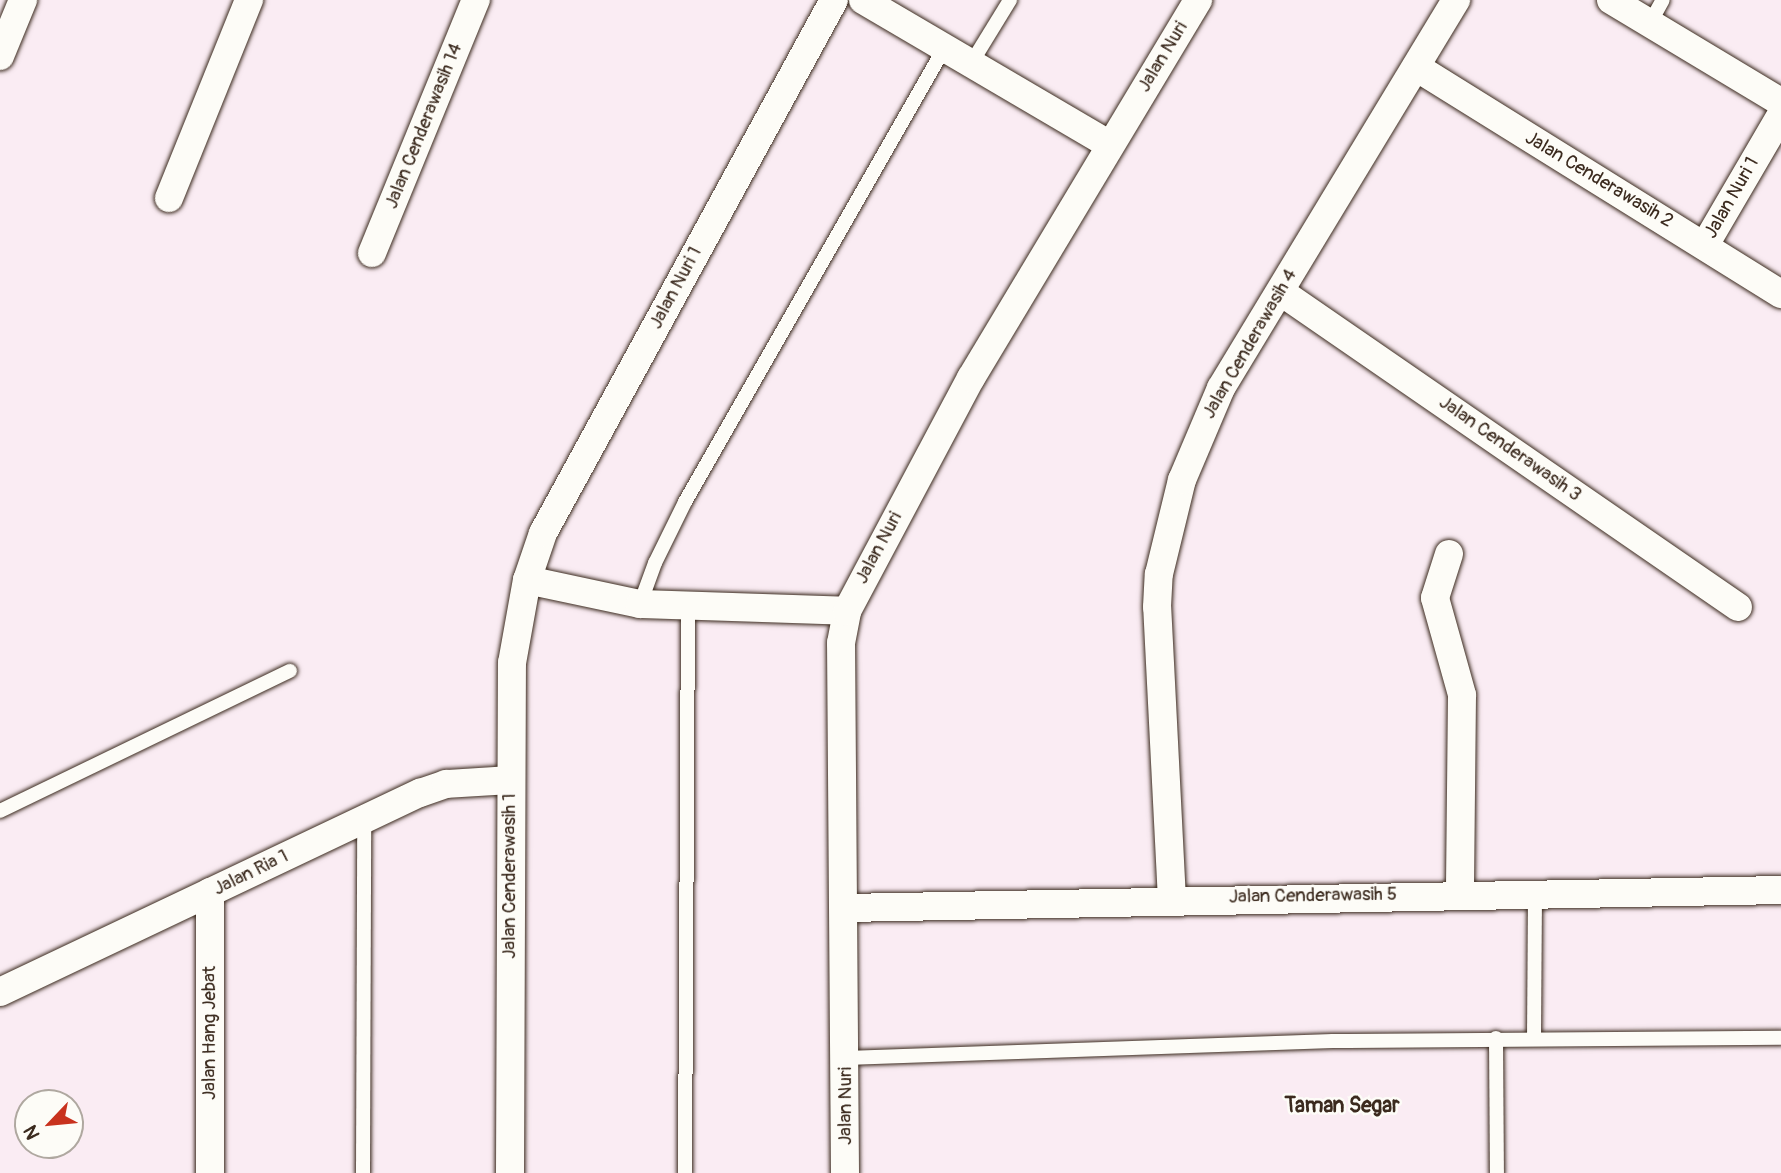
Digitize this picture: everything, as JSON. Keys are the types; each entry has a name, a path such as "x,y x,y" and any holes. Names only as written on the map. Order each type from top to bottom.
{"street":[{"path":"0,56 23,0"},
{"path":"169,198 249,0"},
{"name":"Jalan Cenderawasih 14","path":"372,253 476,0"},
{"name":"Jalan Nuri 1","path":"527,580 543,533 834,0"},
{"path":"863,0 1110,145"},
{"name":"Jalan Nuri","path":"845,1173 841,643 847,611 971,378 1198,0"},
{"name":"Jalan Cenderawasih 4","path":"1172,900 1159,574 1182,480 1199,432 1221,388 1456,0"},
{"path":"1611,0 1657,12 1781,102"},
{"name":"Jalan Cenderawasih 2","path":"1416,67 1781,294"},
{"name":"Jalan Nuri 1","path":"1705,245 1781,115"},
{"name":"Jalan Cenderawasih 3","path":"1281,292 1738,607"},
{"path":"1449,554 1435,598 1462,695 1460,893"},
{"path":"527,580 640,604 688,609 847,611"},
{"name":"Jalan Cenderawasih 1","path":"510,1173 509,780 512,663 527,580"},
{"name":"Jalan Ria 1","path":"0,992 364,819 446,784 509,780"},
{"name":"Jalan Cenderawasih 5","path":"845,908 1460,893 1781,890"},
{"name":"Jalan Hang Jebat","path":"210,892 210,1173"}],"lane":[{"path":"972,62 1010,0"},
{"path":"640,604 654,563 685,502 945,47"},
{"path":"685,1173 688,609"},
{"path":"0,811 290,671"},
{"path":"363,1173 364,819"},
{"path":"1534,1038 1535,892"},
{"path":"1496,1038 1497,1173"},
{"path":"846,1058 1496,1038 1781,1038"}],"district":[{"name":"Taman Segar","path":"1342,1106"}]}
